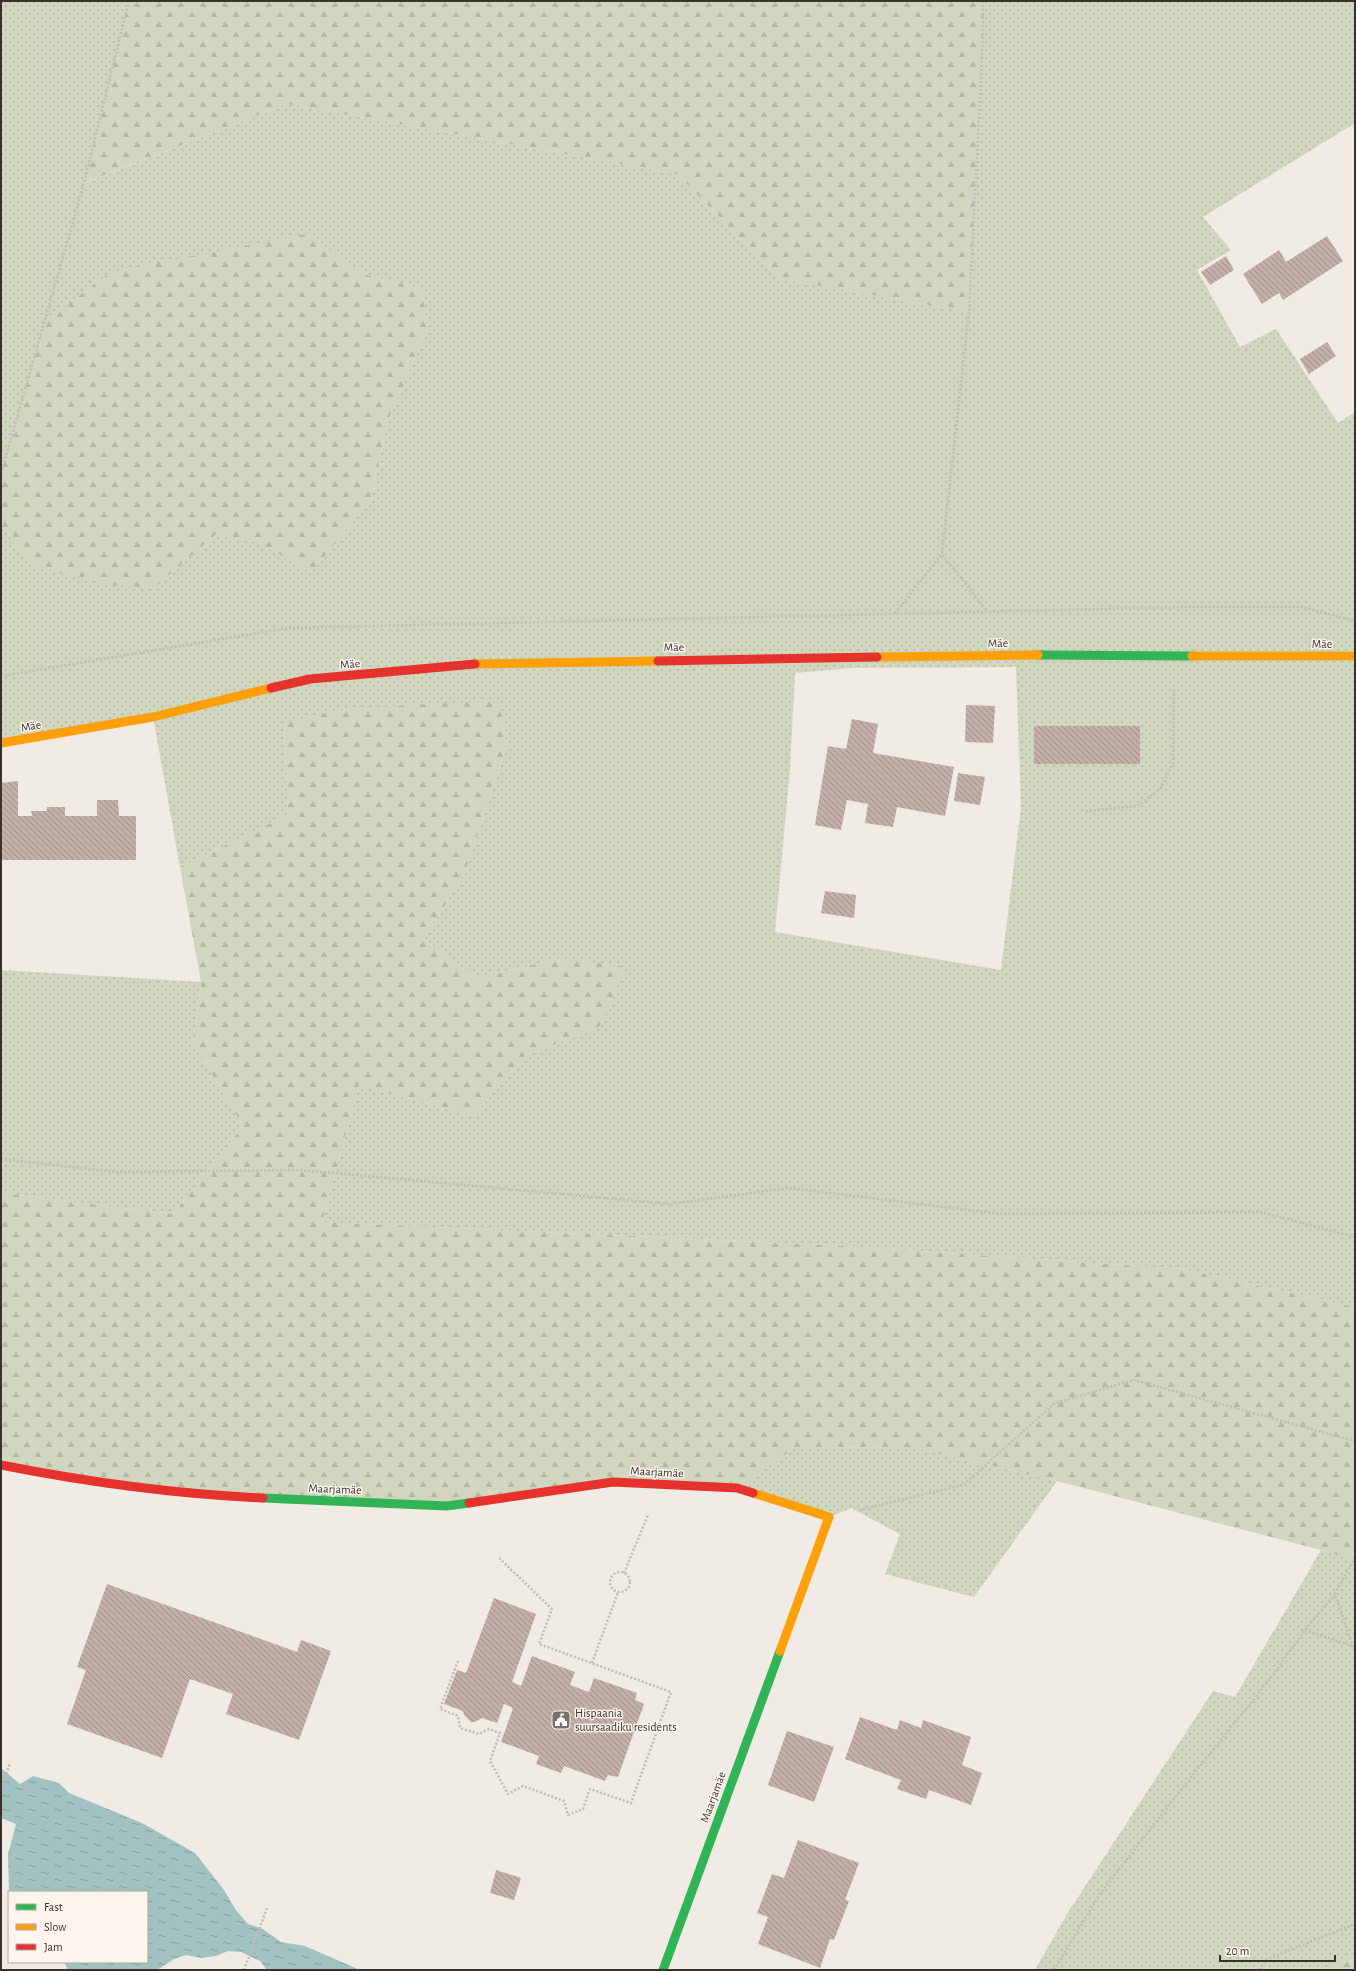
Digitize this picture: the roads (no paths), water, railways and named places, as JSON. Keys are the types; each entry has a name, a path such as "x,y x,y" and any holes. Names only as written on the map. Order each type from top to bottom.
{"street":[{"name":"Mäe","path":"1,743 153,717 310,679 476,664 1014,654 1355,656"},
{"name":"Maarjamäe","path":"1,1466 61,1477 211,1496 447,1506 613,1482 737,1488 829,1516 663,1970"}],"water":[{"path":"1,1768 20,1784 33,1776 59,1783 69,1793 142,1823 195,1853 224,1890 235,1909 248,1924 263,1929 281,1942 305,1946 360,1970 267,1970 260,1961 241,1952 228,1951 216,1956 201,1958 186,1955 174,1959 157,1970 68,1970 64,1963 148,1963 148,1891 9,1891 8,1854 16,1824 1,1818"}],"place":[{"name":"Hispaania suursaadiku residents","path":"561,1720"}]}
